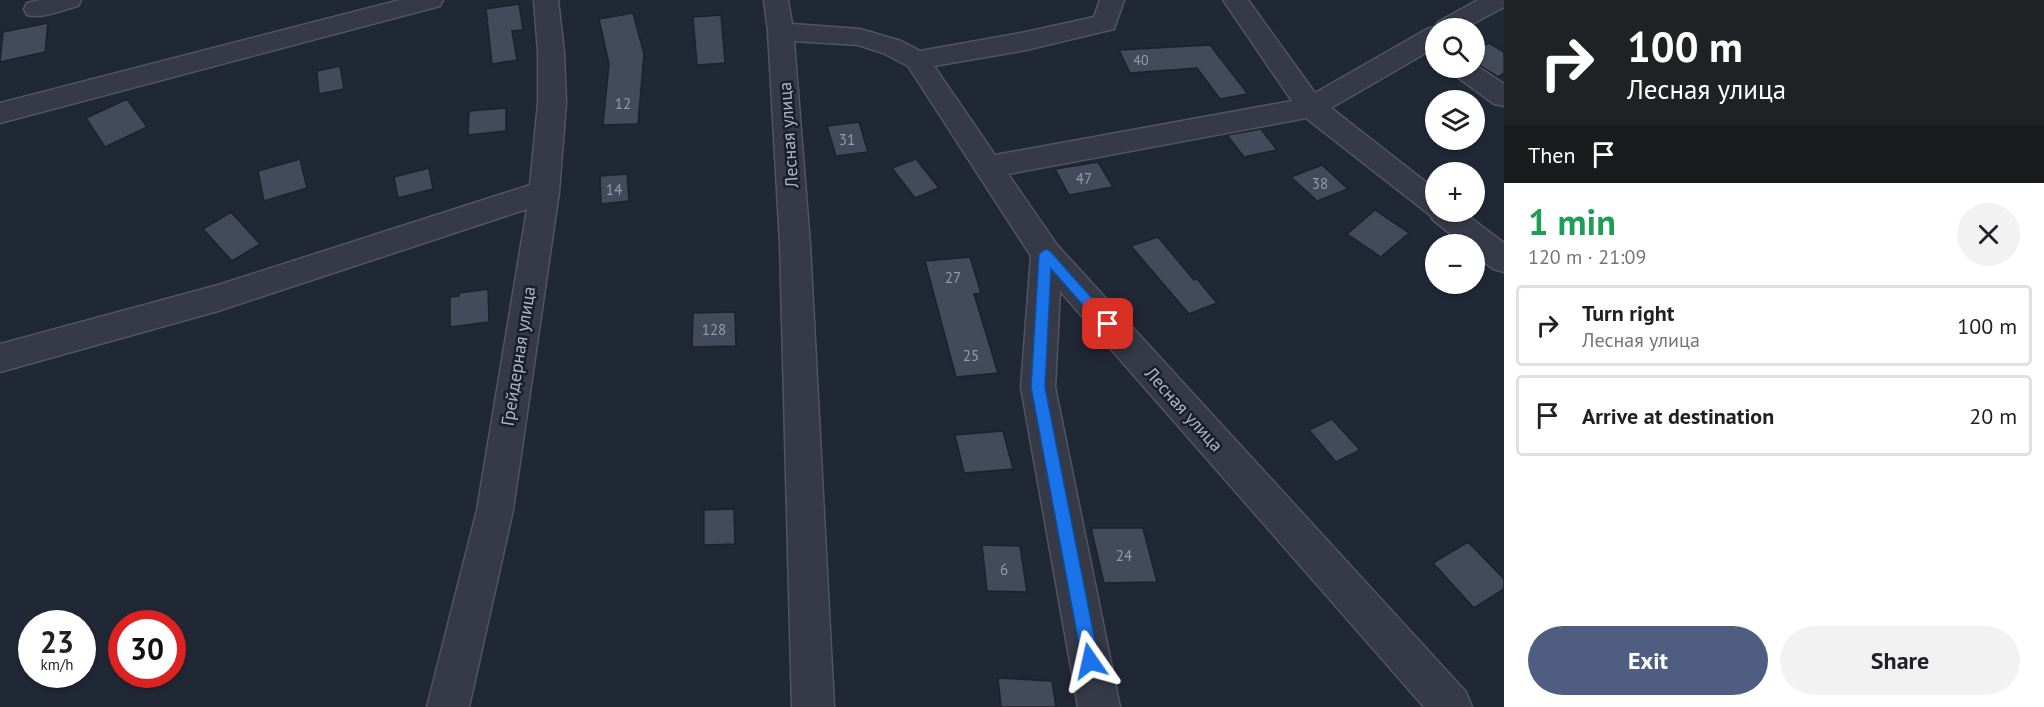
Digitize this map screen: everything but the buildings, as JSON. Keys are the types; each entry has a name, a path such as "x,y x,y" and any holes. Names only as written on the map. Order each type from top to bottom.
{"street":[{"path":"36,9 69,0"},
{"path":"0,113 431,0"},
{"name":"Грейдерная улица","path":"448,707 495,510 543,192 552,103 551,52 546,0"},
{"name":"Лесная улица","path":"776,0 782,32 795,244 813,707"},
{"path":"917,60 1026,41 1105,22 1112,0"},
{"path":"1235,0 1311,107 1425,197"},
{"path":"1465,18 1497,0"},
{"name":"Лесная улица","path":"782,32 860,37 892,47 917,60 1046,254 1451,707"},
{"path":"987,167 1311,107 1425,46"},
{"path":"1476,78 1504,97"},
{"path":"0,358 218,298 543,192"},
{"path":"1456,222 1504,260"},
{"path":"1046,254 1038,387 1099,707"}],"route":[{"path":"1090,661 1038,387 1046,254 1108,324"}]}
